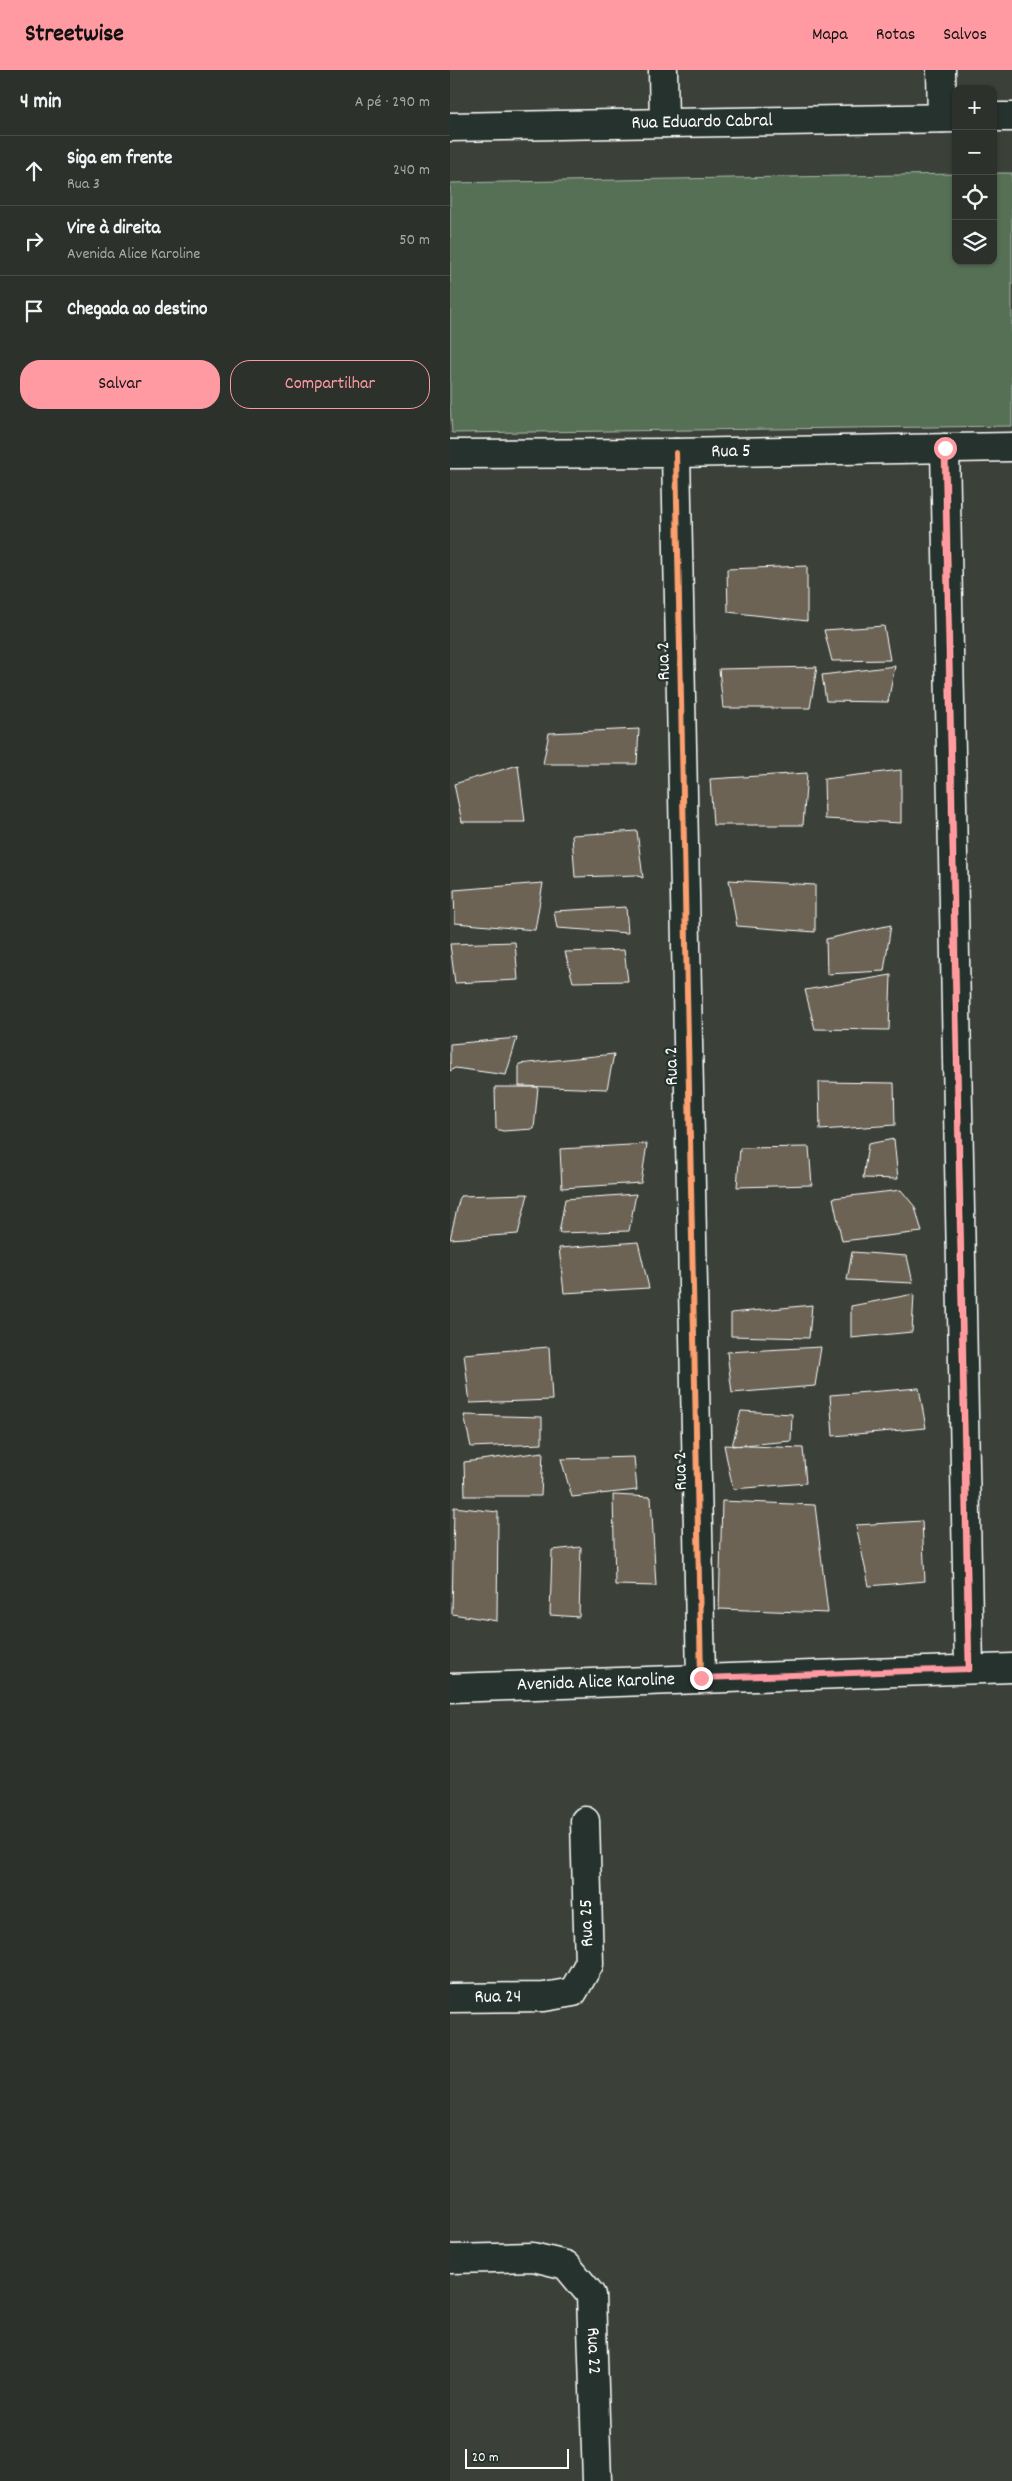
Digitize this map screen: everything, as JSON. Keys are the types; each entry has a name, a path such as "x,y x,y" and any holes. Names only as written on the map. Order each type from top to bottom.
{"street":[{"path":"663,70 664,123"},
{"path":"941,70 949,118"},
{"path":"997,117 1012,117"},
{"name":"Rua Eduardo Cabral","path":"450,127 949,118"},
{"name":"Rua 5","path":"450,454 676,453 1012,446"},
{"path":"945,448 969,1669"},
{"name":"Rua 2","path":"676,453 701,1678"},
{"name":"Avenida Alice Karoline","path":"450,1688 1012,1668"},
{"name":"Rua 25","path":"544,1997 573,1992 589,1964 585,1821"},
{"name":"Rua 24","path":"450,1998 544,1997"},
{"name":"Rua 22","path":"450,2259 533,2257 566,2265 591,2296 597,2481"}],"green space":[{"path":"997,173 1012,173 1012,426 452,433 450,404 450,183 952,174 952,265 997,265"}],"building":[{"path":"807,566 807,621 728,612 727,569"},
{"path":"884,626 890,660 832,661 824,630"},
{"path":"895,666 888,702 826,701 822,675"},
{"path":"817,667 810,708 723,708 719,669"},
{"path":"639,729 637,764 543,764 549,733"},
{"path":"518,765 525,822 462,822 454,784"},
{"path":"901,770 901,823 825,819 824,779"},
{"path":"807,773 803,825 713,825 710,779"},
{"path":"637,831 643,878 636,875 575,877 572,835"},
{"path":"729,880 815,885 815,932 737,926"},
{"path":"543,883 535,930 455,923 454,890"},
{"path":"626,907 628,933 557,928 554,911"},
{"path":"891,925 884,971 827,974 826,939"},
{"path":"515,942 518,980 455,983 450,944"},
{"path":"624,950 628,981 573,982 565,952"},
{"path":"891,975 889,1030 815,1029 805,990"},
{"path":"517,1038 506,1075 455,1068 450,1071 450,1044"},
{"path":"614,1054 607,1089 519,1086 519,1064"},
{"path":"819,1082 894,1083 895,1125 820,1130"},
{"path":"495,1087 538,1087 534,1129 503,1131 496,1129"},
{"path":"894,1139 898,1179 863,1178 868,1144"},
{"path":"647,1144 641,1183 562,1188 560,1149"},
{"path":"809,1147 812,1185 737,1187 740,1148"},
{"path":"901,1190 915,1207 922,1232 842,1241 833,1198"},
{"path":"528,1194 518,1234 450,1239 460,1196"},
{"path":"636,1194 629,1231 559,1233 565,1199"},
{"path":"638,1242 649,1288 564,1293 559,1248"},
{"path":"852,1252 907,1256 913,1283 847,1280"},
{"path":"914,1294 912,1332 851,1338 851,1306"},
{"path":"812,1305 809,1338 731,1336 731,1313"},
{"path":"549,1347 552,1400 470,1403 464,1354"},
{"path":"821,1347 815,1386 732,1393 727,1352"},
{"path":"919,1388 926,1428 833,1436 830,1395"},
{"path":"741,1411 792,1414 791,1441 732,1446"},
{"path":"464,1415 542,1417 542,1444 471,1447"},
{"path":"724,1445 803,1448 806,1483 733,1489"},
{"path":"543,1452 541,1496 465,1496 464,1462"},
{"path":"634,1457 637,1490 572,1497 561,1459"},
{"path":"613,1495 651,1497 656,1586 615,1585"},
{"path":"722,1501 815,1505 828,1613 719,1609"},
{"path":"454,1507 498,1512 497,1621 452,1614"},
{"path":"922,1521 925,1581 869,1586 856,1525"},
{"path":"581,1547 579,1617 550,1615 552,1550"}],"cycle path":[{"path":"945,448 969,1669"},
{"path":"676,453 701,1678"}],"route":[{"path":"701,1678 969,1669 945,448"}]}
